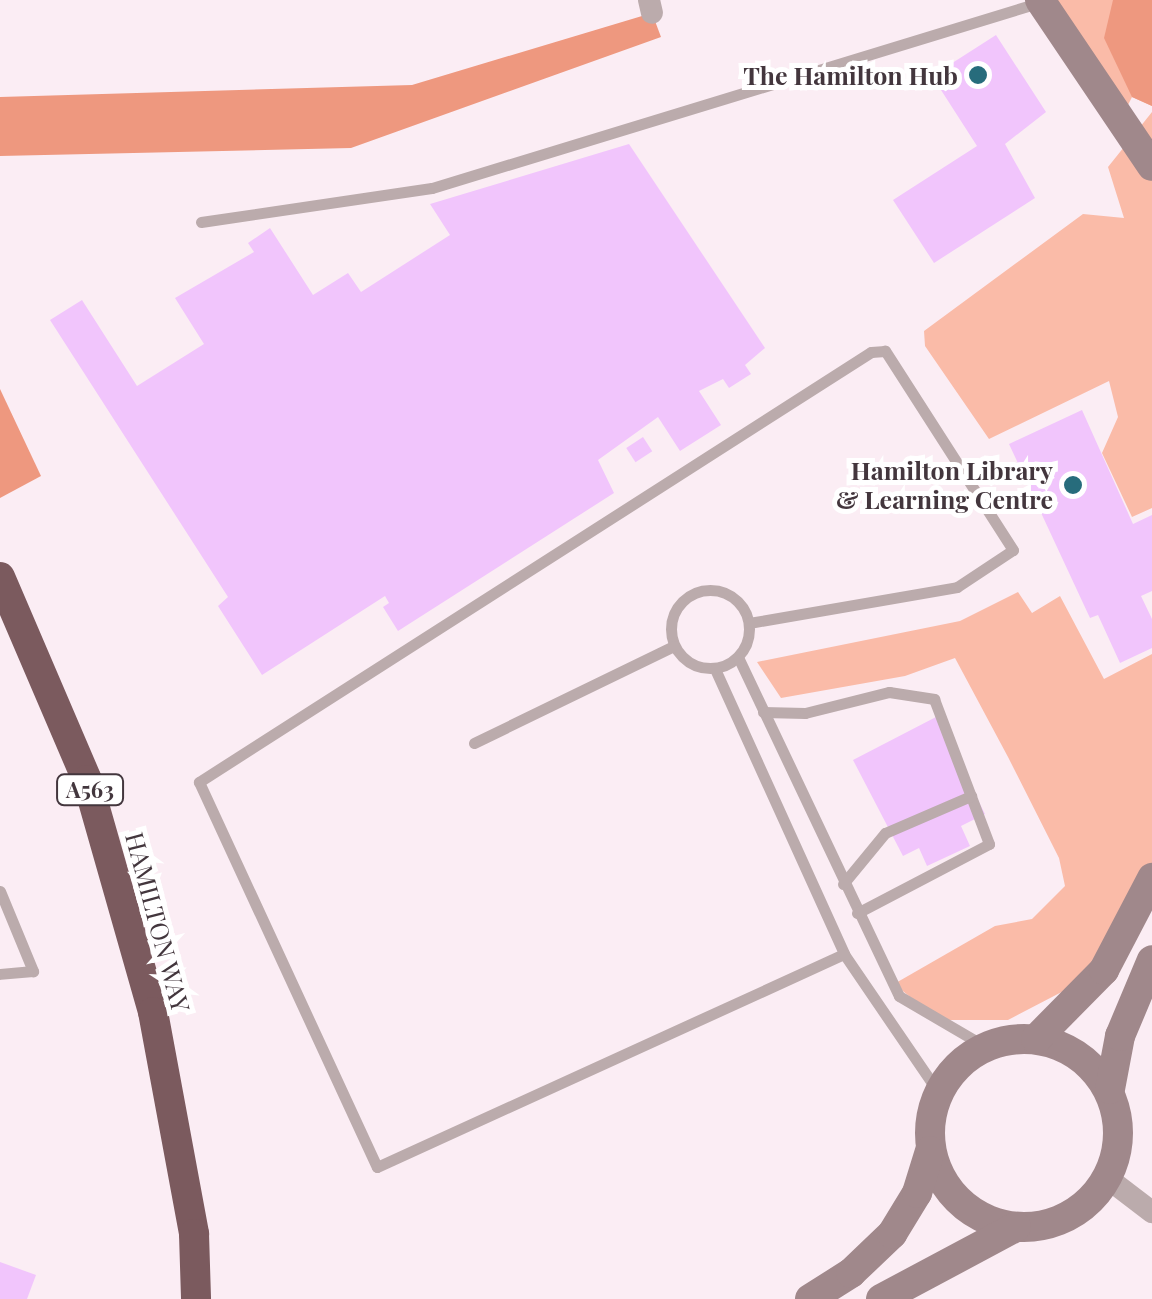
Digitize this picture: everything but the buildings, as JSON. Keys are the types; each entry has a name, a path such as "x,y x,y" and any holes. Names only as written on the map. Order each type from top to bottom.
{"highway":[{"name":"HAMILTON WAY","path":"0,577 87,780 154,1012 194,1234 196,1299"},
{"path":"194,1234 218,1299"}],"street":[{"path":"1040,1 1152,166"},
{"path":"1036,1039 1104,970 1152,878"},
{"path":"881,1299 1016,1227 1063,1219 1090,1201 1106,1177 1118,1144 1110,1089 1120,1036 1152,960"},
{"path":"810,1299 852,1273 892,1234 917,1193 930,1151 938,1092 952,1070 986,1047 1036,1039 1076,1056 1110,1089"},
{"path":"930,1151 957,1200 986,1219 1016,1227"},
{"path":"1106,1177 1152,1212"}],"lane":[{"path":"202,222 432,188 1040,1"},
{"path":"749,623 957,586 1013,550 885,350 871,352 198,782 378,1167 844,954"},
{"path":"738,658 715,668 690,663 674,646 672,618 699,591 725,593 749,623"},
{"path":"749,623 738,658 899,996 986,1047"},
{"path":"474,742 674,646"},
{"path":"715,668 844,954 938,1092"},
{"path":"763,712 804,713 889,692 934,699 989,844 857,913"},
{"path":"844,884 885,833 971,796"},
{"path":"0,891 33,972 0,974"},
{"path":"0,930 15,929"}],"shaded area":[{"path":"1040,0 1152,0 1152,106 1132,97 1119,123"},
{"path":"1113,0 1152,0 1152,106 1132,97 1104,38"},
{"path":"652,13 661,37 351,148 0,156 0,97 412,85"},
{"path":"1152,112 1152,508 1132,517 1102,453 1118,417 1109,381 989,439 925,346 924,331 1083,214 1124,218 1108,167"},
{"path":"0,389 41,476 0,498"},
{"path":"1018,592 1032,613 1060,596 1104,679 1152,654 1152,871 1104,970 1008,1020 939,1020 894,984 995,926 1032,919 1065,886 1059,858 1008,757 955,658 905,676 781,698 757,662 960,621"}],"place":[{"name":"The Hamilton Hub","path":"978,75"},
{"name":"Hamilton Library & Learning Centre","path":"1073,485"}]}
